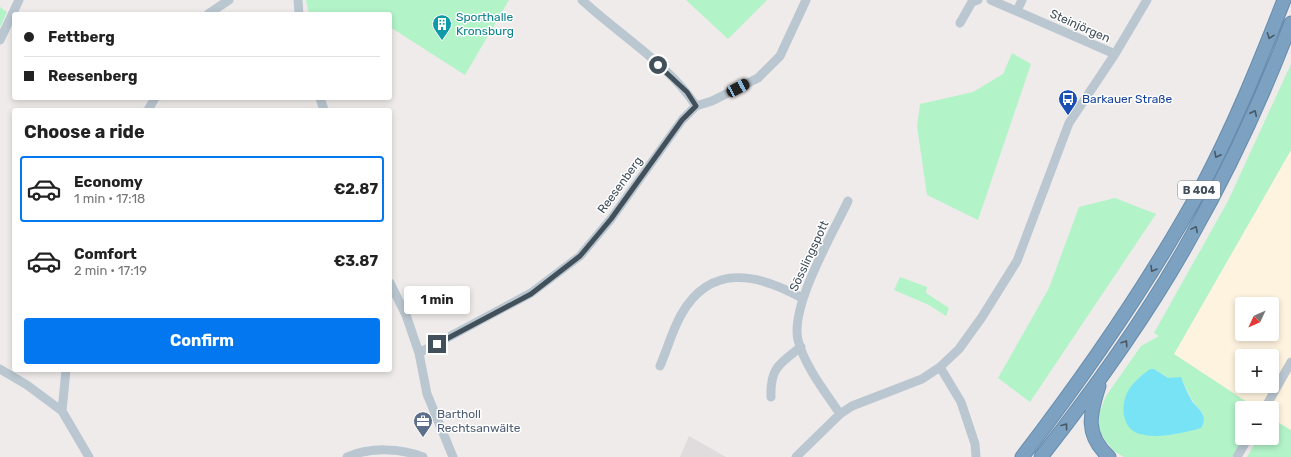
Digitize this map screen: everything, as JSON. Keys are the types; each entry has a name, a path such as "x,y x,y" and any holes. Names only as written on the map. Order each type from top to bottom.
{"highway":[{"name":"B 404","path":"1022,457 1090,367 1179,227 1223,144 1265,50 1284,0"},
{"name":"B 404","path":"1042,457 1102,375 1169,275 1211,200 1259,103 1291,23"},
{"path":"1102,375 1092,410 1091,428 1096,441 1109,457"}],"street":[{"path":"13,12 19,0"},
{"path":"211,12 228,0"},
{"path":"298,0 299,12"},
{"path":"582,0 687,92 696,106"},
{"name":"Reesenberg","path":"419,353 531,294 580,256 611,219 682,120 696,106 712,101 758,78 780,56 806,0"},
{"path":"960,24 972,2 978,0"},
{"name":"Steinjörgen","path":"991,0 1115,54"},
{"path":"1017,11 1022,0"},
{"path":"796,457 840,414 852,406 880,394 915,383 940,367 959,349 982,317 1017,261 1069,122 1115,54 1146,0"},
{"path":"0,40 12,15"},
{"name":"Sösslingspott","path":"840,414 817,378 801,347 798,339 797,320 802,298 848,201"},
{"path":"660,366 680,316 690,302 704,288 720,279 735,277 755,278 779,286 802,298"},
{"path":"392,287 406,315 419,353 427,394 453,457"},
{"path":"771,397 771,378 782,361 801,347"},
{"path":"1269,401 1291,362"},
{"path":"940,367 961,402 975,444 976,457"},
{"path":"0,369 27,385 62,410 89,457"},
{"path":"62,410 66,372"},
{"path":"1237,457 1244,445"},
{"path":"347,457 356,453 382,450 415,454 423,457"}],"shaded area":[{"path":"1291,150 1291,430 1279,423 1279,401 1245,401 1174,354"},
{"path":"689,436 726,457 680,457"}],"green space":[{"path":"306,0 509,0 465,75 392,28 392,12 309,12"},
{"path":"686,0 767,0 728,39"},
{"path":"0,7 7,12 0,27"},
{"path":"1012,53 1031,64 978,220 927,195 917,126 920,104 973,92 1003,74"},
{"path":"1291,64 1291,150 1174,354 1245,401 1235,401 1235,445 1239,445 1232,457 1124,457 1114,451 1104,439 1099,428 1098,417 1106,396 1141,346 1159,336 1154,333 1228,201","holes":["1154,369 1168,378 1181,378 1192,400 1203,414 1201,428 1159,435"]},
{"path":"1115,198 1156,214 1030,402 998,378 1049,288 1079,207"},
{"path":"900,277 927,287 926,293 949,308 946,316 929,305 894,290"},
{"path":"1279,423 1291,430 1291,457 1247,457 1254,445 1279,445"}],"water":[{"path":"1150,369 1154,369 1168,378 1181,377 1192,401 1204,417 1201,428 1163,436 1155,436 1140,434 1134,432 1130,428 1124,418 1124,405 1127,393 1131,386"}],"place":[{"name":"Sporthalle Kronsburg","path":"442,41"},
{"name":"Barkauer Straße","path":"1068,116"},
{"name":"Bartholl Rechtsanwälte","path":"423,438"}],"route":[{"path":"437,344 531,294 580,256 611,219 682,120 696,106 687,92 658,65"}]}
